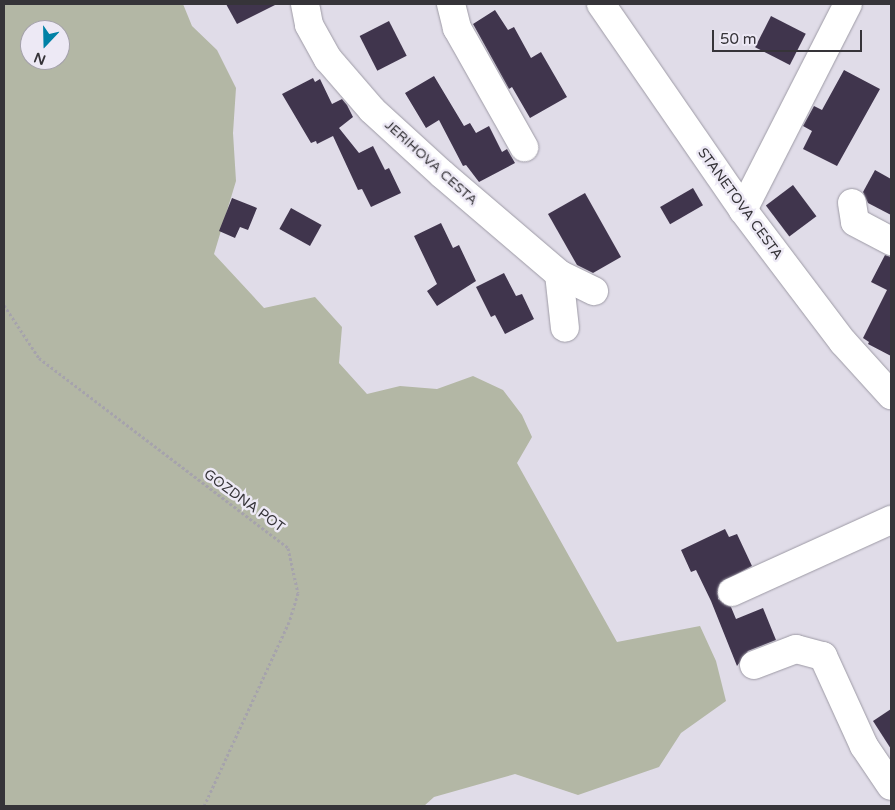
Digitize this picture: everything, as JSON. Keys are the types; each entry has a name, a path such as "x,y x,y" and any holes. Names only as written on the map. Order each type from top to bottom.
{"street":[{"name":"JERIHOVA CESTA","path":"305,4 310,25 328,59 350,88 442,174 559,274 594,291"},
{"path":"451,4 457,28 524,147"},
{"name":"STANETOVA CESTA","path":"601,4 743,210 843,342 891,395"},
{"path":"743,210 848,4"},
{"path":"852,203 855,222 891,241"},
{"path":"559,274 565,328"},
{"path":"732,592 891,520"},
{"path":"754,665 796,649 823,656 864,746 891,786"}],"path":[{"name":"GOZDNA POT","path":"4,305 39,358 288,548 298,593 290,622 204,806"}],"green space":[{"path":"4,4 183,4 192,26 217,50 236,88 233,133 236,181 214,254 264,308 315,297 342,327 339,363 367,394 400,386 437,389 473,376 503,390 522,415 532,437 517,463 617,642 700,626 716,661 726,701 681,733 659,767 578,795 515,774 434,797 424,806 4,806"}],"building":[{"path":"226,4 277,4 237,24"},
{"path":"495,10 508,30 514,27 531,58 541,52 567,97 530,118 512,87 509,89 473,24"},
{"path":"771,16 806,34 790,65 755,47"},
{"path":"389,21 407,56 377,71 360,36"},
{"path":"844,70 880,89 837,166 803,149 812,131 803,126 814,106 822,110"},
{"path":"434,76 464,126 470,123 476,133 489,126 502,152 507,149 515,163 479,182 466,165 463,166 439,120 426,128 405,93"},
{"path":"313,78 315,82 320,79 332,104 342,99 347,105 353,117 339,128 359,153 373,146 385,170 389,168 401,193 371,207 362,189 358,190 333,136 317,144 316,141 311,143 282,94"},
{"path":"875,170 891,179 891,215 868,203 863,192"},
{"path":"793,185 816,216 789,237 766,205"},
{"path":"693,188 703,205 670,224 660,207"},
{"path":"585,193 621,257 593,273 577,265 548,214"},
{"path":"232,198 257,208 248,230 240,227 235,238 219,231"},
{"path":"291,208 322,225 310,246 279,229"},
{"path":"441,223 453,248 459,245 476,281 437,306 427,291 437,284 414,236"},
{"path":"885,255 891,257 891,356 868,344 869,342 863,338 887,290 871,282"},
{"path":"504,273 516,296 522,294 534,319 505,334 495,315 491,317 476,287"},
{"path":"725,529 729,537 737,534 752,566 720,583 718,599 731,607 736,619 763,608 776,640 748,651 737,666 711,601 696,570 691,572 681,550"},
{"path":"891,709 891,749 873,721"}]}
